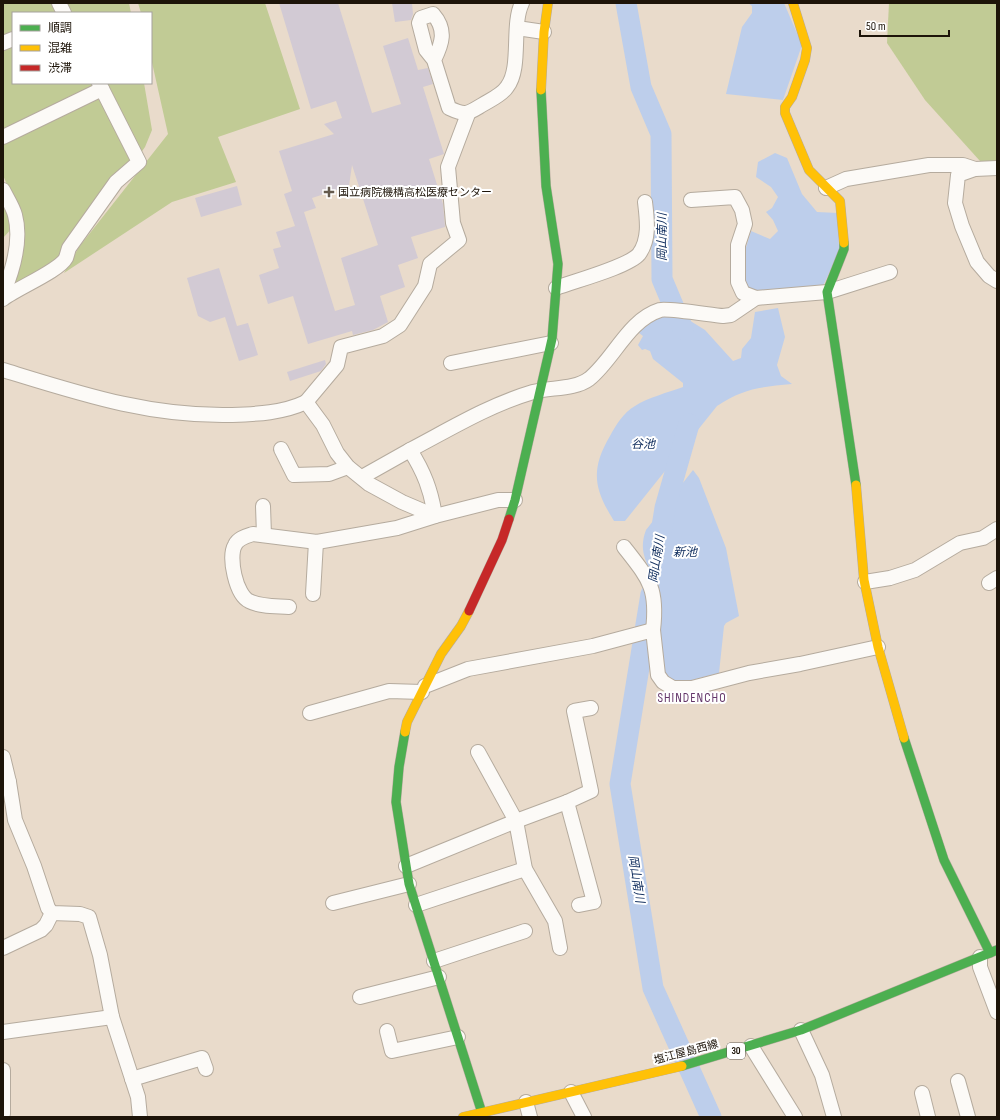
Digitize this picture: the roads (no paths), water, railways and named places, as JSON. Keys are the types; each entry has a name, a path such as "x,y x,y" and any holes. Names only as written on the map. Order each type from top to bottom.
{"street":[{"path":"59,3 64,12"},
{"path":"434,60 449,108 460,114 468,114 504,91 511,82 514,71 517,28 522,3"},
{"path":"482,1112 409,884 396,802 399,767 407,722 441,654 461,626 478,594 502,540 515,500 551,343 558,264 546,186 540,102 544,32 548,3"},
{"path":"792,3 807,48 805,60 792,97 785,107 785,114 809,170 840,201 844,249 827,292 846,411 859,509 865,582 878,647 912,765 944,860 989,953 980,967 997,1012"},
{"path":"517,28 544,32"},
{"path":"3,137 101,86 139,162 116,182 69,248 66,258 57,268 3,298"},
{"path":"3,370 118,404 160,412 210,415 254,414 292,408 306,402 337,365 341,348 383,336 400,325 425,286 430,264 459,240 453,223 448,167 468,114"},
{"path":"826,188 846,179 929,165 963,165 975,169"},
{"path":"997,168 975,169 958,175 955,203 962,226 977,262 989,276 997,281"},
{"path":"3,190 15,215 17,243 10,278 3,294"},
{"path":"691,200 735,197 742,210 745,224 738,245 738,282 743,293 756,298 827,292 890,272"},
{"path":"556,288 622,265 639,254 644,243 648,225 645,202"},
{"path":"362,477 410,450 495,406 534,392 571,386 587,380 600,370 631,330 648,315 661,310 723,316 731,315 756,298"},
{"path":"451,363 551,343"},
{"path":"306,402 323,425 337,453 348,468 362,477 369,484 402,502 435,516"},
{"path":"281,449 294,475 329,474 348,468"},
{"path":"410,450 424,472 433,502 435,516"},
{"path":"289,607 267,606 249,602 242,596 232,567 232,553 235,543 245,536 253,534 316,542 347,538 397,528 435,516 498,500 515,500"},
{"path":"263,506 264,535"},
{"path":"865,582 890,578 915,570 960,543 982,538 997,529"},
{"path":"313,594 316,542"},
{"path":"624,547 647,576 655,598 656,608 653,630 658,675 663,682 673,688 692,688 749,672 800,664 878,647"},
{"path":"310,714 389,691 423,689 468,669 593,646 653,630"},
{"path":"406,866 591,791 574,711 591,708"},
{"path":"478,752 516,821 525,870 555,921 560,948"},
{"path":"3,757 6,781 15,820 34,866 48,908 52,913 80,914 89,917 100,955 112,1017 138,1097 140,1117"},
{"path":"567,802 594,902 579,905"},
{"path":"416,905 525,870"},
{"path":"333,903 409,884"},
{"path":"3,948 40,930 46,925 52,913"},
{"path":"434,961 525,931"},
{"name":"塩江屋島西線","path":"463,1117 660,1072 751,1046 801,1030 989,953"},
{"path":"360,997 439,977"},
{"path":"3,1032 112,1017"},
{"path":"801,1030 822,1075 834,1117"},
{"path":"387,1031 392,1051 458,1037"},
{"path":"751,1046 794,1117"},
{"path":"132,1078 202,1058 206,1068"},
{"path":"3,1070 3,1114"},
{"path":"958,1081 968,1117"},
{"path":"571,1092 584,1117"},
{"path":"922,1093 928,1117"},
{"path":"526,1102 530,1117"}],"water":[{"path":"748,3 784,3 802,45 783,100 726,94 742,27 752,13 752,6"},
{"path":"775,153 787,158 802,194 817,212 838,213 839,252 823,286 756,291 744,286 744,254 751,231 770,239 778,231 773,220 766,212 772,208 778,197 771,187 756,177 758,162"},
{"name":"谷池","path":"778,308 785,337 777,365 781,376 792,384 753,389 736,395 717,406 625,521 614,521 602,499 597,479 599,459 612,432 623,416 640,403 658,395 683,387 683,383 653,359 650,351 645,349 642,350 638,345 643,336 639,333 649,319 654,316 684,317 705,330 733,361 741,358 742,349 751,338 755,312"},
{"name":"新池","path":"693,470 699,478 726,548 739,616 726,623 724,626 719,673 684,682 666,679 662,674 658,636 660,597 655,580 647,565 643,549 643,540 646,530"}],"waterway":[{"name":"岡山南川","path":"626,3 641,87 661,134 662,279 683,329"},
{"name":"岡山南川","path":"661,533 665,508 689,424"},
{"name":"岡山南川","path":"651,594 620,784 653,988 711,1117"}],"place":[{"name":"国立病院機構高松医療センター","path":"329,192"}],"district":[{"name":"SHINDENCHO","path":"692,698"}]}
